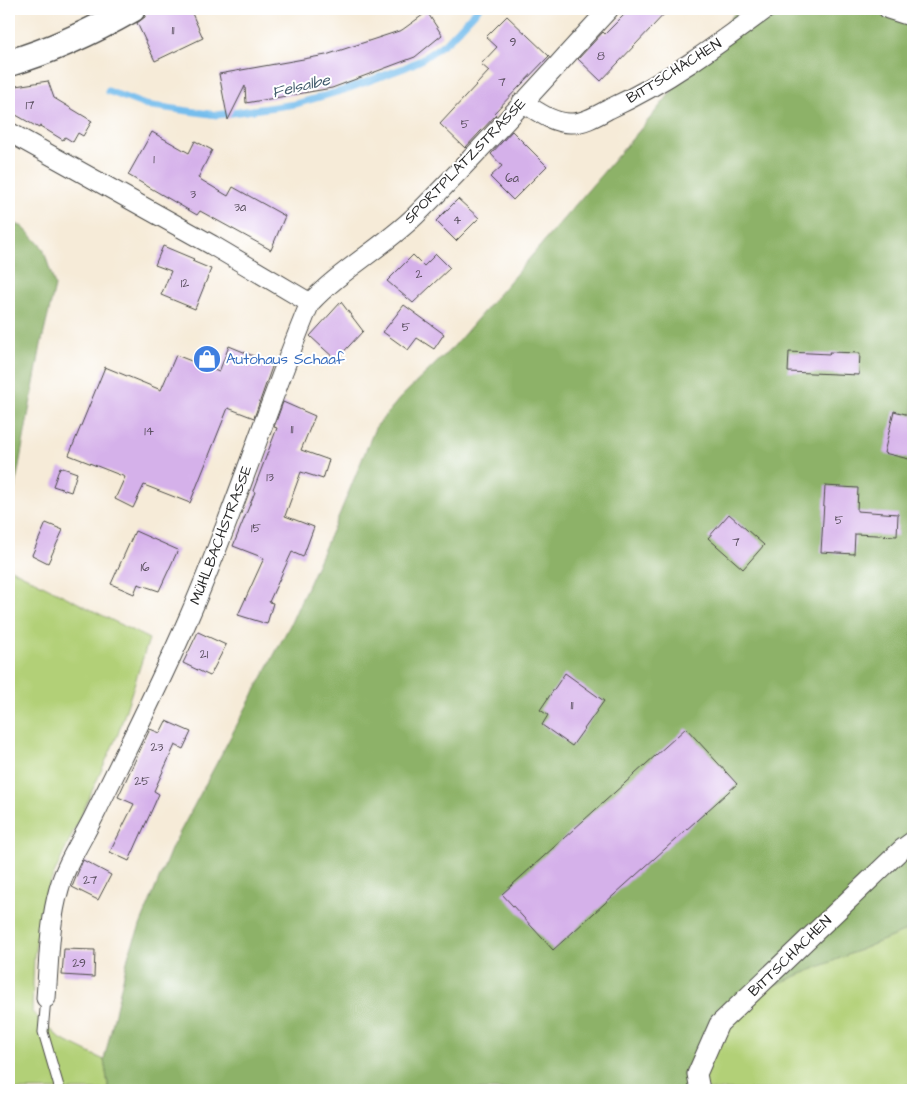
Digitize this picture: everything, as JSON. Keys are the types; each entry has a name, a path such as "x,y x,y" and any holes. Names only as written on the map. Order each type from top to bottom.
{"main road":[{"path":"9,63 74,40 132,9"}],"street":[{"name":"SPORTPLATZSTRASSE","path":"310,303 324,288 413,218 449,182 609,9"},
{"name":"BITTSCHACHEN","path":"522,102 554,121 572,124 594,116 659,84 766,9"},
{"path":"888,9 913,17"},
{"path":"9,132 212,245 310,303"},
{"name":"MÜHLBACHSTRASSE","path":"46,998 51,927 59,888 72,858 92,822 165,674 184,630 214,557 310,303"},
{"name":"BITTSCHACHEN","path":"700,1090 697,1074 719,1024 902,849 913,841"}],"lane":[{"name":"MÜHLBACHSTRASSE","path":"46,998 43,1032 60,1090"}],"green space":[{"path":"738,9 913,9 913,928 726,1005 683,1073 689,1090 109,1090 104,1060 129,953 172,847 290,625 340,513 375,428 400,398 454,346 651,117"},
{"path":"9,221 23,227 43,248 55,286 41,345 14,493 9,506"},
{"path":"9,568 149,639 118,734 45,894 34,956 32,1012 61,1039 104,1060 109,1090 9,1090"},
{"path":"913,928 913,1083 886,1090 689,1090 683,1073 726,1005"}],"building":[{"path":"147,9 190,9 203,38 155,61 137,23 145,17"},
{"path":"630,9 669,9 601,81 578,59 603,32 605,34"},
{"path":"427,12 442,35 415,57 332,88 246,103 245,86 228,120 219,74 326,55 402,30"},
{"path":"507,16 549,56 494,113 496,115 465,148 440,124 489,71 481,64 497,47 486,37"},
{"path":"48,81 54,98 92,121 83,136 78,133 73,142 65,137 63,140 9,111 9,87"},
{"path":"512,131 547,166 513,200 490,177 502,166 491,154"},
{"path":"152,132 189,153 195,141 212,150 198,178 228,196 233,187 285,216 271,250 200,211 197,215 128,175"},
{"path":"458,199 479,218 456,241 436,221"},
{"path":"163,246 194,259 192,261 211,269 195,309 161,295 171,271 155,265"},
{"path":"436,254 450,268 413,303 387,281 413,255 424,266"},
{"path":"341,302 363,331 336,360 310,336"},
{"path":"404,305 444,334 434,349 417,338 408,350 383,332"},
{"path":"229,346 273,364 254,418 228,408 190,503 144,485 133,508 115,499 125,477 69,455 105,367 161,390 176,355 219,372"},
{"path":"789,352 860,353 859,375 788,372"},
{"path":"283,402 315,416 301,450 329,460 323,479 301,472 285,516 314,527 303,557 292,552 269,602 273,603 267,624 238,615 264,558 233,546 255,492 253,491 277,428 274,427"},
{"path":"894,411 913,416 913,460 884,453"},
{"path":"60,467 77,473 71,492 53,486"},
{"path":"825,486 858,488 857,511 898,514 897,536 855,534 854,554 821,552"},
{"path":"729,514 764,545 743,569 708,538"},
{"path":"46,523 63,530 48,563 32,555"},
{"path":"135,531 178,550 159,591 138,584 134,594 111,584"},
{"path":"198,632 226,645 210,676 183,663"},
{"path":"565,673 604,701 572,746 542,725 548,715 540,710"},
{"path":"166,721 191,732 183,749 175,745 154,791 159,794 129,861 110,852 134,804 118,797 150,729 160,733"},
{"path":"686,728 737,784 553,950 502,894"},
{"path":"83,860 111,875 98,900 72,887"},
{"path":"64,949 95,950 94,977 62,975"}],"waterway":[{"name":"Felsalbe","path":"108,91 145,105 217,115 296,104 344,90 421,60 448,41 478,9"}],"place":[{"name":"Autohaus Schaaf","path":"207,359"}]}
